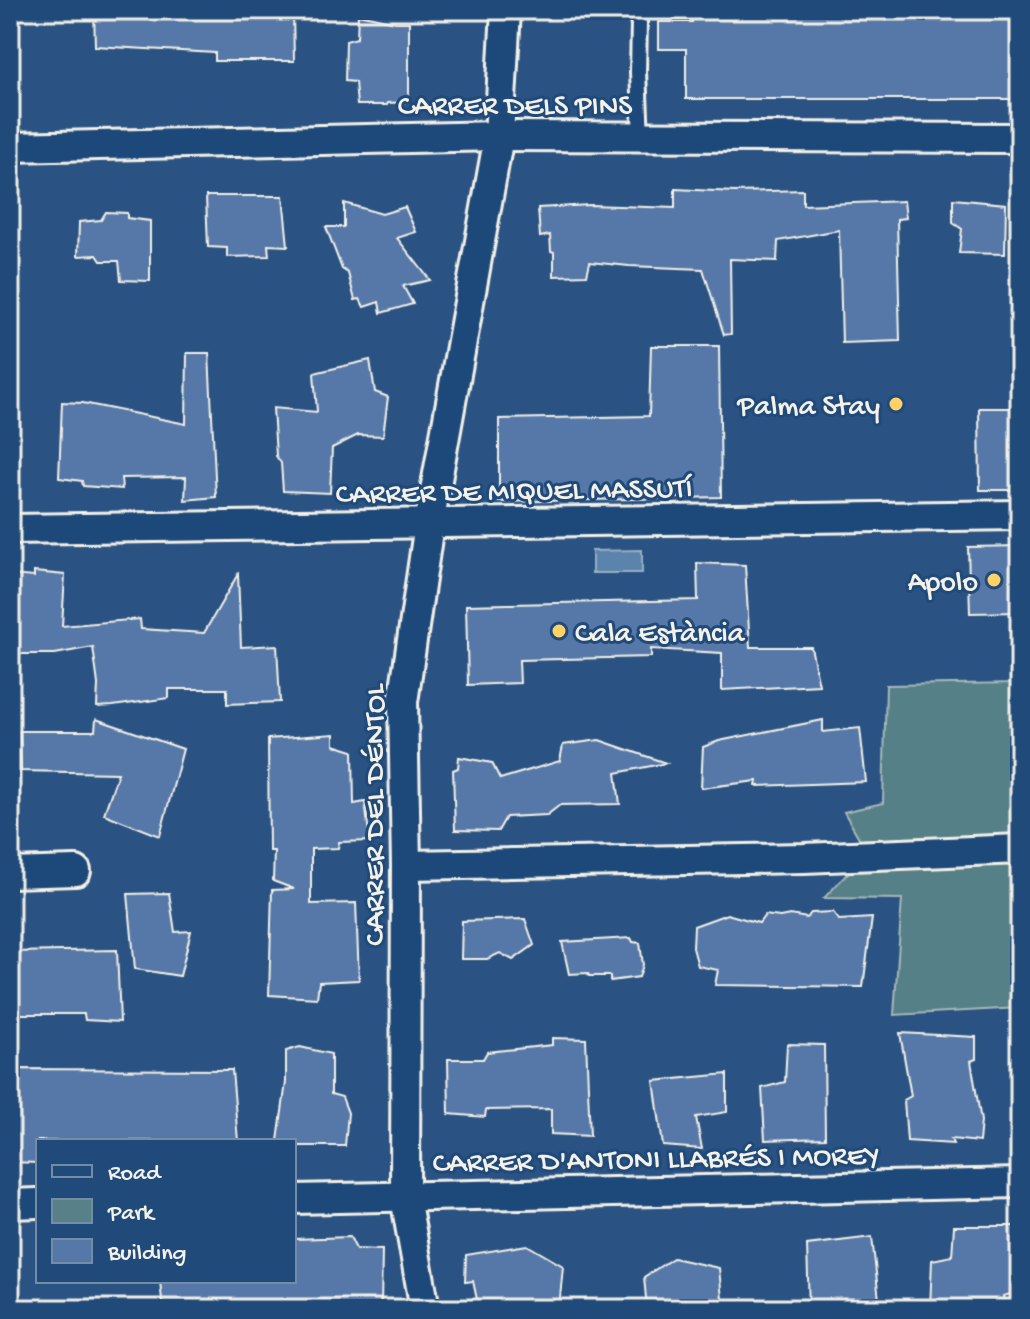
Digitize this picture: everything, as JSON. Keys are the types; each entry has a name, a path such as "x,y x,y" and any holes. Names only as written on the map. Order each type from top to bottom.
{"street":[{"name":"CARRER DEL DÉNTOL","path":"425,1309 405,1197 403,702 429,524 499,136 506,10"},
{"name":"CARRER DELS PINS","path":"10,147 499,136 1020,138"},
{"name":"CARRER DE MIQUEL MASSUTÍ","path":"10,529 1020,515"},
{"path":"406,865 804,858 1020,849"},
{"path":"10,873 76,871"},
{"name":"CARRER D'ANTONI LLABRÉS I MOREY","path":"296,1199 1020,1183"},
{"path":"10,1204 36,1203"}],"lane":[{"path":"631,10 639,22 641,137"}],"green space":[{"path":"1020,683 1020,1008 894,1015 902,899 824,898 849,872 859,838 844,812 883,803 886,685"}],"water":[{"path":"642,550 642,573 592,573 592,551"}],"building":[{"path":"94,10 293,10 294,61 215,61 215,53 95,46"},
{"path":"691,10 1020,10 1020,99 686,99 686,49 659,49 659,22 692,22"},
{"path":"358,14 409,22 409,102 357,105 355,82 345,81 346,41 357,38"},
{"path":"675,189 735,192 803,190 803,205 904,201 906,218 897,219 900,341 842,343 839,230 778,241 777,261 730,259 731,334 724,335 703,269 590,262 587,275 554,276 550,235 540,237 538,208 590,205 675,208"},
{"path":"206,196 283,196 288,246 268,245 269,256 227,257 227,248 208,247"},
{"path":"953,199 1006,204 1005,254 959,253 962,229 953,223"},
{"path":"344,203 382,214 405,207 416,232 397,238 430,280 403,286 413,304 381,313 379,302 364,307 360,299 355,300 348,273 342,269 326,227 344,227"},
{"path":"106,212 127,213 127,218 150,221 150,281 121,280 119,261 101,261 97,255 78,256 79,222 101,220"},
{"path":"651,346 719,346 721,497 499,502 499,419 649,416"},
{"path":"187,353 209,353 216,497 185,500 186,477 121,478 122,489 83,486 82,481 59,478 62,402 83,403 186,424"},
{"path":"370,360 375,392 388,397 383,436 358,435 332,448 330,493 283,491 281,463 276,456 273,408 317,412 314,373"},
{"path":"979,408 1020,408 1020,490 980,490"},
{"name":"Apolo","path":"1020,546 1020,612 970,613 968,547"},
{"path":"697,563 745,565 750,647 811,647 819,685 722,690 722,653 651,649 651,657 519,660 520,683 468,685 466,605 698,600"},
{"path":"34,572 65,575 62,626 140,619 141,629 204,633 238,574 241,647 277,645 280,702 227,704 227,689 169,689 169,698 97,707 98,684 93,647 55,654 10,654 10,575 34,577"},
{"path":"96,719 183,749 160,836 104,814 118,773 21,771 20,731 95,731"},
{"path":"823,720 823,732 860,728 866,782 756,786 757,781 701,788 703,747"},
{"path":"334,734 334,745 353,751 354,804 365,802 370,841 339,842 338,848 311,849 311,904 356,903 359,980 319,982 317,998 269,995 272,890 294,889 273,881 274,851 269,851 268,739"},
{"path":"599,740 666,763 616,773 620,804 560,805 547,815 506,817 498,831 455,830 453,770 458,768 459,757 492,763 500,779 560,761 563,745"},
{"path":"169,893 175,932 191,931 180,976 135,969 128,894"},
{"path":"833,912 839,920 872,918 863,987 715,985 718,970 698,966 693,948 694,926 727,914 759,923 765,915 807,918 811,913"},
{"path":"525,919 534,945 513,960 500,953 487,959 461,959 462,921"},
{"path":"631,938 633,942 640,943 643,965 639,977 610,981 610,976 569,974 562,942"},
{"path":"117,950 120,1022 85,1020 84,1014 10,1014 10,952"},
{"path":"900,1033 976,1037 976,1059 971,1061 981,1121 979,1142 951,1139 953,1144 907,1141 904,1100 911,1096"},
{"path":"552,1038 586,1039 590,1136 551,1134 551,1109 486,1110 485,1117 449,1114 448,1059 483,1059 487,1052 552,1045"},
{"path":"787,1044 824,1045 825,1138 765,1140 762,1088 785,1082"},
{"path":"300,1047 331,1054 331,1094 342,1097 348,1113 345,1146 296,1146 296,1139 278,1139 286,1082 286,1051"},
{"path":"10,1069 232,1070 238,1139 36,1139 36,1163 10,1162"},
{"path":"727,1074 727,1112 696,1117 702,1149 663,1146 654,1081"},
{"path":"954,1226 1020,1226 1020,1261 1016,1262 1019,1292 1003,1296 1006,1309 930,1309 932,1260 952,1256"},
{"path":"350,1237 356,1249 382,1250 381,1309 270,1309 245,1305 244,1309 163,1309 160,1283 296,1283 296,1239"},
{"path":"872,1237 880,1309 809,1309 807,1245"},
{"path":"527,1245 563,1266 559,1309 479,1309 473,1281 465,1282 466,1255"},
{"path":"673,1258 719,1268 723,1309 647,1309 644,1277"}],"place":[{"name":"Palma Stay","path":"896,404"},
{"name":"Apolo","path":"994,580"},
{"name":"Cala Estància","path":"559,631"}]}
